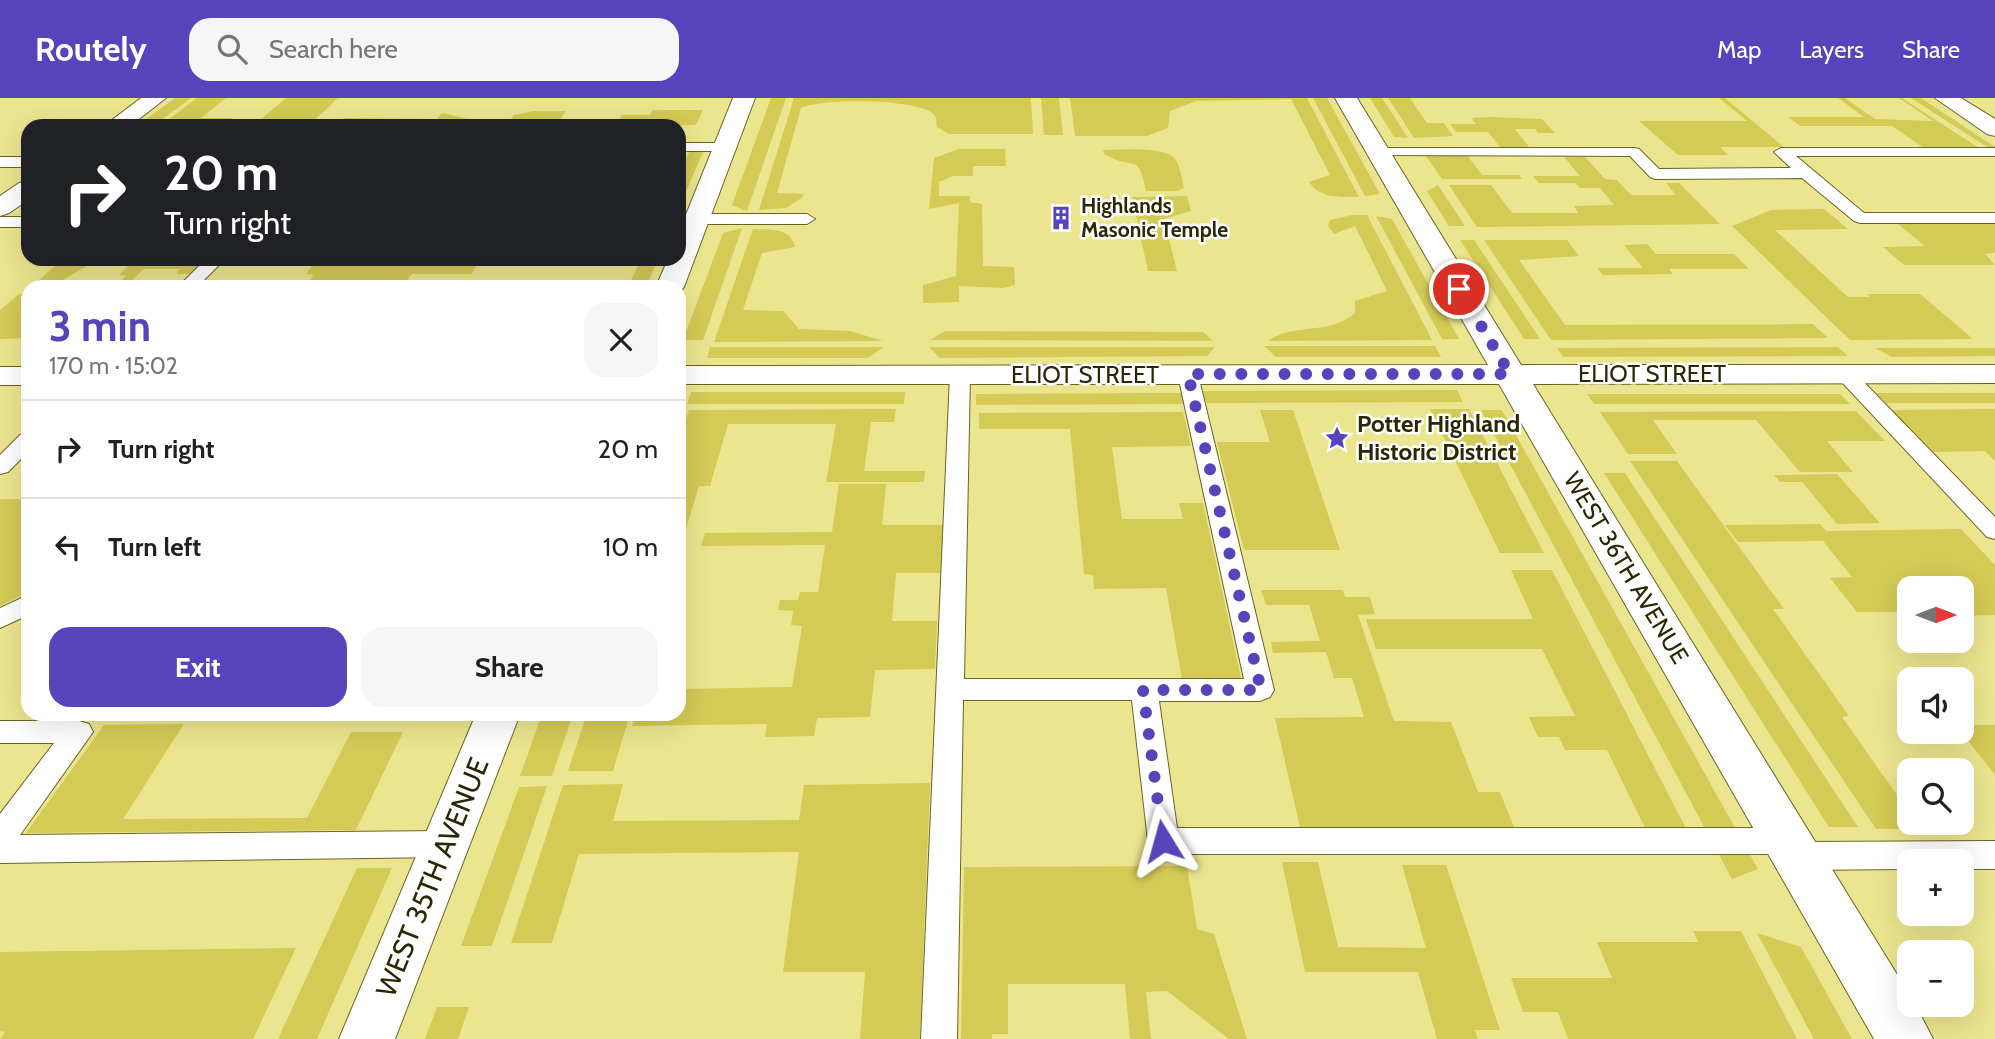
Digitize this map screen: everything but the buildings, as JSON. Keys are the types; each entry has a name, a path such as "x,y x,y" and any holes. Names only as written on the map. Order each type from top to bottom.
{"street":[{"path":"125,119 155,98"},
{"path":"688,219 727,147 744,98"},
{"name":"WEST 36TH AVENUE","path":"1346,98 1905,1039"},
{"path":"1946,98 1995,128"},
{"path":"0,208 21,193"},
{"name":"ELIOT STREET","path":"686,375 1995,374"},
{"path":"0,376 21,376"},
{"name":"WEST 35TH AVENUE","path":"367,1039 495,721"}],"lane":[{"path":"686,147 727,147"},
{"path":"1378,152 1634,152 1655,174 1806,173"},
{"path":"1995,152 1781,152 1860,218 1995,218"},
{"path":"0,162 21,162"},
{"path":"688,219 807,219"},
{"path":"0,222 21,222"},
{"path":"194,280 209,266"},
{"path":"939,1039 960,374"},
{"path":"950,689 1261,690 1188,374"},
{"path":"1845,374 1995,531"},
{"path":"0,467 21,447"},
{"path":"0,619 21,608"},
{"path":"1143,690 1163,841 1792,848 1995,855"},
{"path":"0,732 79,732 0,838"},
{"path":"0,849 445,844"}],"shaded area":[{"path":"175,98 191,98 162,119 146,119"},
{"path":"197,98 226,98 201,118 233,118 232,119 169,119"},
{"path":"286,98 338,98 316,119 261,119"},
{"path":"771,98 786,98 747,211 732,205"},
{"path":"794,98 1031,98 1033,134 949,134 937,127 935,116 927,110 893,103 829,102 801,108 777,193 804,194 803,197 786,208 759,210"},
{"path":"1041,98 1059,98 1063,135 1044,135"},
{"path":"1070,98 1307,98 1359,197 1325,194 1309,182 1330,175 1291,99 1196,101 1170,111 1168,128 1147,136 1075,136"},
{"path":"1313,98 1327,98 1380,194 1365,196"},
{"path":"1370,98 1382,98 1408,138 1394,137"},
{"path":"1388,98 1410,98 1427,123 1444,123 1453,136 1414,138"},
{"path":"1719,98 1725,98 1784,147 1720,147 1728,155 1678,155 1639,121 1747,121"},
{"path":"1838,98 1845,98 1875,119 1933,121 1899,98 1902,98 1979,148 1924,148 1892,126 1800,126 1788,117 1864,117"},
{"path":"1911,98 1921,98 1995,147 1987,147"},
{"path":"652,110 703,110 696,125 686,125 686,119 619,119 622,115 650,115"},
{"path":"534,111 566,111 560,119 511,119 514,115"},
{"path":"442,113 468,119 437,119"},
{"path":"343,118 437,119 344,119"},
{"path":"1472,118 1542,119 1555,133 1515,129 1530,148 1501,148 1488,132 1456,132 1450,124 1476,124"},
{"path":"959,149 1005,149 1006,166 973,166 973,176 953,176 939,182 939,196 970,196 970,202 982,204 983,266 1014,267 1015,285 1003,288 959,286 959,302 923,303 923,285 956,276 959,203 929,209 934,158"},
{"path":"1142,149 1171,155 1176,160 1184,188 1178,191 1146,191 1137,166 1114,159 1104,154 1103,150"},
{"path":"689,152 703,152 686,192 686,159"},
{"path":"1425,155 1467,155 1482,175 1519,175 1522,179 1442,179"},
{"path":"1564,157 1585,157 1605,179 1617,180 1631,195 1676,195 1666,183 1679,183 1720,224 1477,227 1449,185 1491,185 1512,213 1578,213 1574,206 1614,205 1600,188 1580,188 1575,183 1539,183 1533,176 1580,176"},
{"path":"1438,185 1465,226 1449,226 1427,191"},
{"path":"1187,196 1191,211 1164,219 1177,271 1148,271 1132,197"},
{"path":"1824,209 1848,229 1775,230 1848,297 1870,297 1867,294 1920,294 1973,339 1850,340 1732,226 1771,210"},
{"path":"1367,215 1432,340 1268,341 1289,332 1323,327 1345,320 1355,313 1355,301 1387,291 1355,226 1334,234 1328,226 1330,220"},
{"path":"1376,216 1392,219 1459,339 1442,339"},
{"path":"1898,224 1995,224 1995,253 1985,254 1995,265 1904,265 1883,247 1925,246"},
{"path":"742,228 703,340 686,340 686,332 723,233"},
{"path":"753,229 784,233 795,247 762,253 743,310 783,311 799,329 850,331 883,341 714,342"},
{"path":"1460,240 1474,240 1540,339 1524,339"},
{"path":"1484,240 1567,240 1579,256 1519,260 1565,325 1813,324 1828,338 1551,340"},
{"path":"1647,244 1656,254 1734,254 1749,269 1669,269 1673,274 1603,275 1597,268 1643,268 1624,245"},
{"path":"55,266 86,266 64,280 39,280"},
{"path":"128,266 199,266 191,274 176,274 180,269 144,269 132,280 122,280 126,276 119,275"},
{"path":"312,266 476,266 471,274 412,274 407,280 309,280 314,275 306,274"},
{"path":"638,266 655,266 649,280 631,280"},
{"path":"19,294 21,338 0,339 0,310"},
{"path":"945,331 1203,332 1213,341 930,340"},
{"path":"1264,346 1435,346 1441,357 1276,357"},
{"path":"710,347 884,347 868,358 707,358"},
{"path":"929,347 1215,347 1207,356 940,358"},
{"path":"1838,347 1848,356 1563,357 1557,348"},
{"path":"1875,348 1995,348 1995,356 1892,357"},
{"path":"1457,390 1463,402 1206,403 1203,391"},
{"path":"691,392 905,392 904,404 687,404"},
{"path":"1182,393 1185,404 976,405 976,394"},
{"path":"1876,393 1995,393 1995,403 1886,403"},
{"path":"1587,394 1840,394 1850,404 1594,404"},
{"path":"896,409 894,422 871,422 864,471 925,471 924,482 826,482 836,424 728,424 710,486 699,486 686,529 686,419 689,410"},
{"path":"1430,409 1469,409 1544,553 1500,553"},
{"path":"1995,409 1995,461 1985,451 1934,452 1892,410"},
{"path":"1260,410 1293,410 1340,550 1244,550 1217,442 1270,442"},
{"path":"1481,410 1502,410 1758,869 1732,879"},
{"path":"1856,411 1885,441 1827,441 1853,472 1800,472 1756,420 1653,420 1677,454 1628,454 1600,412"},
{"path":"1183,412 1191,446 1112,447 1122,519 1183,519 1179,503 1203,503 1241,678 1182,679 1166,588 1094,589 1093,575 1084,574 1070,429 979,429 979,413"},
{"path":"1630,461 1677,461 1784,609 1773,609 1849,716 1842,717 1897,795 1897,829 1876,829"},
{"path":"1604,473 1625,473 1858,827 1829,827"},
{"path":"1837,474 1880,523 1837,524 1802,482 1780,482 1774,475"},
{"path":"839,484 886,484 882,525 944,525 942,573 896,573 892,621 937,621 935,669 875,670 870,717 817,718 814,736 765,737 767,724 632,726 634,721 686,721 686,689 792,687 802,626 791,625 793,611 778,610 780,600 798,600 800,592 818,592 825,545 701,546 705,533 832,532"},
{"path":"0,499 21,499 21,596 0,606"},
{"path":"1820,524 1826,531 1961,529 1995,565 1995,615 1974,616 1974,576 1897,576 1897,612 1857,612 1830,578 1852,577 1823,541 1738,542 1725,525"},
{"path":"1511,570 1552,570 1688,832 1647,832 1607,750 1565,750 1559,737 1538,737 1529,717 1575,716 1542,649 1376,649 1366,619 1533,619"},
{"path":"1261,590 1343,590 1345,597 1370,597 1375,614 1358,615 1394,721 1451,722 1478,792 1500,792 1517,835 1302,836 1275,718 1364,717 1352,678 1334,678 1326,652 1273,653 1271,642 1320,641 1309,605 1266,605"},
{"path":"540,721 571,721 552,776 520,776"},
{"path":"585,721 628,721 613,771 568,771"},
{"path":"184,724 123,819 307,818 351,732 403,732 356,830 26,833 104,725"},
{"path":"1974,725 1995,725 1995,775 1970,744 1974,744"},
{"path":"930,783 920,1039 860,1039 865,972 783,972 799,852 579,854 552,943 511,943 563,785 623,784 613,821 799,820 804,785"},
{"path":"547,786 492,946 461,946 519,787"},
{"path":"1282,862 1318,862 1338,947 1426,948 1402,865 1446,865 1500,1030 1475,1030 1478,1039 1437,1039 1418,972 1305,972"},
{"path":"1187,866 1197,929 1214,934 1247,1039 1229,1039 1167,991 1146,992 1151,1039 1130,1039 1125,984 1008,984 1008,1034 992,1034 992,1039 961,1039 964,867"},
{"path":"357,868 392,868 317,1039 278,1039"},
{"path":"1693,931 1741,931 1797,1039 1568,1039 1558,1012 1523,1012 1511,978 1612,978 1597,942 1698,942"},
{"path":"1757,933 1801,947 1852,1039 1814,1039"},
{"path":"296,948 253,1039 0,1039 5,1032 0,1031 0,952"},
{"path":"437,1007 469,1007 458,1039 425,1039"}],"place":[{"name":"Highlands Masonic Temple","path":"1061,218"},
{"name":"Potter Highland Historic District","path":"1337,438"}],"route":[{"path":"1163,841 1143,690 1261,690 1188,374 1510,374 1459,289"}]}
